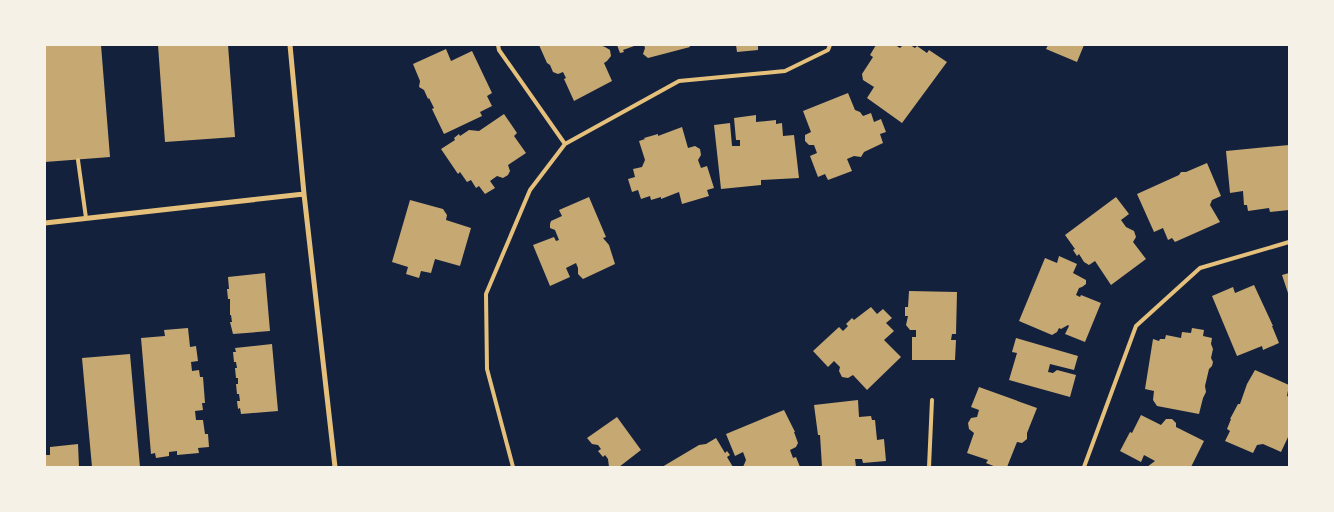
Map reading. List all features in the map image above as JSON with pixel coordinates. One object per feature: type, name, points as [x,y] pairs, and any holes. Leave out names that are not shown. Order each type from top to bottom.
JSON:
[{"type":"street","points":[[290,45],[304,194],[335,467]]},
{"type":"street","points":[[45,223],[304,194]]},
{"type":"lane","points":[[498,45],[499,50],[565,144]]},
{"type":"lane","points":[[513,467],[487,369],[486,294],[530,190],[565,144],[679,81],[785,71],[828,50],[830,45]]},
{"type":"lane","points":[[78,160],[86,218]]},
{"type":"lane","points":[[1084,467],[1136,326],[1200,268],[1289,242]]},
{"type":"lane","points":[[929,467],[932,400]]},
{"type":"building","points":[[45,45],[101,45],[110,157],[45,162]]},
{"type":"building","points":[[158,45],[228,45],[235,137],[165,142]]},
{"type":"building","points":[[539,45],[600,45],[605,47],[610,50],[611,56],[604,63],[612,81],[574,101],[564,79],[566,78],[563,72],[558,74],[553,72]]},
{"type":"building","points":[[617,45],[637,45],[620,53]]},
{"type":"building","points":[[644,45],[689,45],[690,47],[648,58],[643,54]]},
{"type":"building","points":[[736,45],[758,45],[758,50],[737,52]]},
{"type":"building","points":[[876,45],[895,45],[900,48],[903,45],[910,45],[915,48],[917,46],[927,53],[929,50],[947,62],[902,123],[867,98],[874,87],[863,80],[862,74],[873,57],[870,55]]},
{"type":"building","points":[[1048,45],[1084,45],[1077,62],[1046,49]]},
{"type":"building","points":[[446,49],[451,61],[472,51],[492,93],[487,96],[492,106],[480,112],[482,116],[444,134],[429,98],[424,90],[419,87],[420,81],[413,64]]},
{"type":"building","points":[[848,93],[855,110],[863,116],[871,113],[874,122],[881,119],[886,132],[880,134],[883,143],[864,152],[861,157],[854,156],[847,159],[852,171],[828,180],[825,174],[818,177],[810,156],[817,153],[814,145],[809,145],[805,141],[805,135],[811,132],[803,111]]},
{"type":"building","points":[[504,114],[517,133],[514,136],[526,153],[508,165],[510,171],[508,175],[503,178],[497,176],[490,181],[495,188],[485,194],[479,186],[476,188],[471,180],[467,182],[460,172],[458,174],[441,149],[455,140],[454,138],[459,134],[460,136],[469,130],[479,131]]},
{"type":"building","points":[[756,115],[756,122],[776,120],[776,124],[782,123],[783,136],[794,135],[799,178],[761,180],[761,185],[721,189],[714,125],[730,123],[732,146],[740,146],[740,140],[736,140],[734,118]]},
{"type":"building","points":[[682,127],[688,148],[695,146],[700,149],[701,155],[698,160],[701,168],[707,166],[714,188],[707,190],[709,196],[682,204],[679,192],[661,199],[661,197],[651,200],[650,196],[641,199],[638,190],[632,192],[628,179],[635,177],[633,169],[642,167],[645,160],[639,141]]},
{"type":"building","points":[[1289,145],[1289,210],[1270,212],[1269,208],[1248,211],[1247,205],[1244,205],[1243,191],[1230,193],[1226,151]]},
{"type":"building","points":[[1207,163],[1221,196],[1212,200],[1210,205],[1220,222],[1175,242],[1172,238],[1168,240],[1163,228],[1154,232],[1137,194],[1179,175],[1181,172],[1186,172]]},
{"type":"building","points":[[589,197],[606,237],[603,238],[609,245],[615,264],[583,279],[578,274],[576,263],[566,268],[570,277],[550,286],[533,245],[554,237],[556,241],[559,240],[555,230],[550,228],[551,221],[562,216],[559,210]]},
{"type":"building","points":[[1116,197],[1129,214],[1121,220],[1126,227],[1134,231],[1136,237],[1133,242],[1146,259],[1111,285],[1095,261],[1089,265],[1084,262],[1079,254],[1077,256],[1073,250],[1075,249],[1065,235]]},
{"type":"building","points":[[410,200],[443,209],[447,215],[446,220],[471,228],[460,266],[435,259],[431,273],[421,271],[419,278],[406,274],[408,267],[392,262]]},
{"type":"building","points":[[1059,256],[1077,264],[1073,273],[1086,280],[1086,284],[1079,288],[1076,295],[1080,297],[1081,295],[1101,303],[1085,342],[1065,334],[1068,325],[1061,329],[1059,328],[1052,335],[1019,321],[1045,258],[1057,263]]},
{"type":"building","points":[[265,273],[270,331],[233,334],[230,322],[232,322],[230,299],[228,299],[227,289],[229,289],[228,277]]},
{"type":"building","points":[[1289,273],[1289,296],[1282,275]]},
{"type":"building","points":[[1254,285],[1279,343],[1263,350],[1262,346],[1237,356],[1212,296],[1233,287],[1235,293]]},
{"type":"building","points":[[909,291],[957,292],[956,334],[952,334],[951,340],[956,340],[955,360],[912,360],[912,337],[916,337],[916,330],[910,330],[906,325],[908,316],[905,316],[905,307],[908,307]]},
{"type":"building","points":[[871,307],[877,314],[883,309],[892,318],[886,323],[894,331],[884,340],[901,357],[867,390],[853,375],[848,378],[842,377],[839,371],[840,367],[834,361],[828,367],[813,351],[839,327],[843,331],[848,326],[846,324],[852,318],[854,320]]},
{"type":"building","points":[[188,328],[190,347],[196,346],[198,361],[191,362],[192,371],[199,370],[200,377],[203,377],[205,403],[202,403],[203,410],[195,411],[196,420],[203,420],[205,434],[208,434],[209,447],[198,448],[199,453],[177,455],[177,451],[169,452],[169,456],[156,458],[155,453],[151,454],[141,338],[165,336],[164,330]]},
{"type":"building","points":[[1192,328],[1204,330],[1203,336],[1212,338],[1211,344],[1213,349],[1211,358],[1213,362],[1209,369],[1205,386],[1206,392],[1199,414],[1157,406],[1153,400],[1154,391],[1145,389],[1153,339],[1159,341],[1160,339],[1165,339],[1166,335],[1181,338],[1182,332],[1191,333]]},
{"type":"building","points":[[1016,338],[1078,356],[1074,370],[1050,364],[1048,372],[1053,373],[1057,370],[1076,375],[1070,397],[1009,380],[1017,353],[1012,352]]},
{"type":"building","points":[[272,344],[278,411],[241,414],[240,408],[238,409],[237,401],[240,401],[236,384],[238,384],[238,378],[236,378],[235,368],[237,368],[233,352],[236,352],[235,348]]},
{"type":"building","points":[[130,354],[140,467],[92,467],[82,358]]},
{"type":"building","points":[[1255,370],[1289,385],[1287,396],[1289,397],[1289,435],[1281,452],[1263,444],[1257,445],[1253,453],[1225,441],[1230,431],[1227,429],[1230,419],[1238,404],[1240,404],[1247,384]]},
{"type":"building","points":[[979,387],[1037,408],[1027,433],[1027,439],[1022,443],[1017,442],[1007,467],[996,467],[986,463],[988,460],[967,453],[974,433],[969,429],[968,423],[971,418],[977,417],[979,410],[971,407]]},
{"type":"building","points":[[858,400],[859,417],[871,416],[872,420],[875,420],[877,440],[884,439],[886,461],[863,463],[862,459],[855,459],[856,467],[822,467],[820,435],[818,435],[814,405]]},
{"type":"building","points":[[784,410],[795,432],[798,443],[796,447],[790,450],[793,458],[796,457],[800,467],[743,467],[746,460],[743,452],[735,456],[726,434]]},
{"type":"building","points":[[1141,415],[1161,425],[1166,419],[1172,419],[1176,423],[1176,427],[1204,441],[1191,467],[1147,467],[1155,461],[1144,455],[1141,462],[1120,451]]},
{"type":"building","points":[[617,417],[641,450],[619,467],[609,467],[608,459],[605,455],[603,457],[598,451],[601,449],[598,445],[592,444],[587,438]]},
{"type":"building","points":[[716,438],[725,453],[727,451],[730,455],[727,457],[733,467],[662,467],[699,445],[706,444]]},
{"type":"building","points":[[78,444],[79,467],[45,467],[45,455],[50,455],[50,447]]}]
